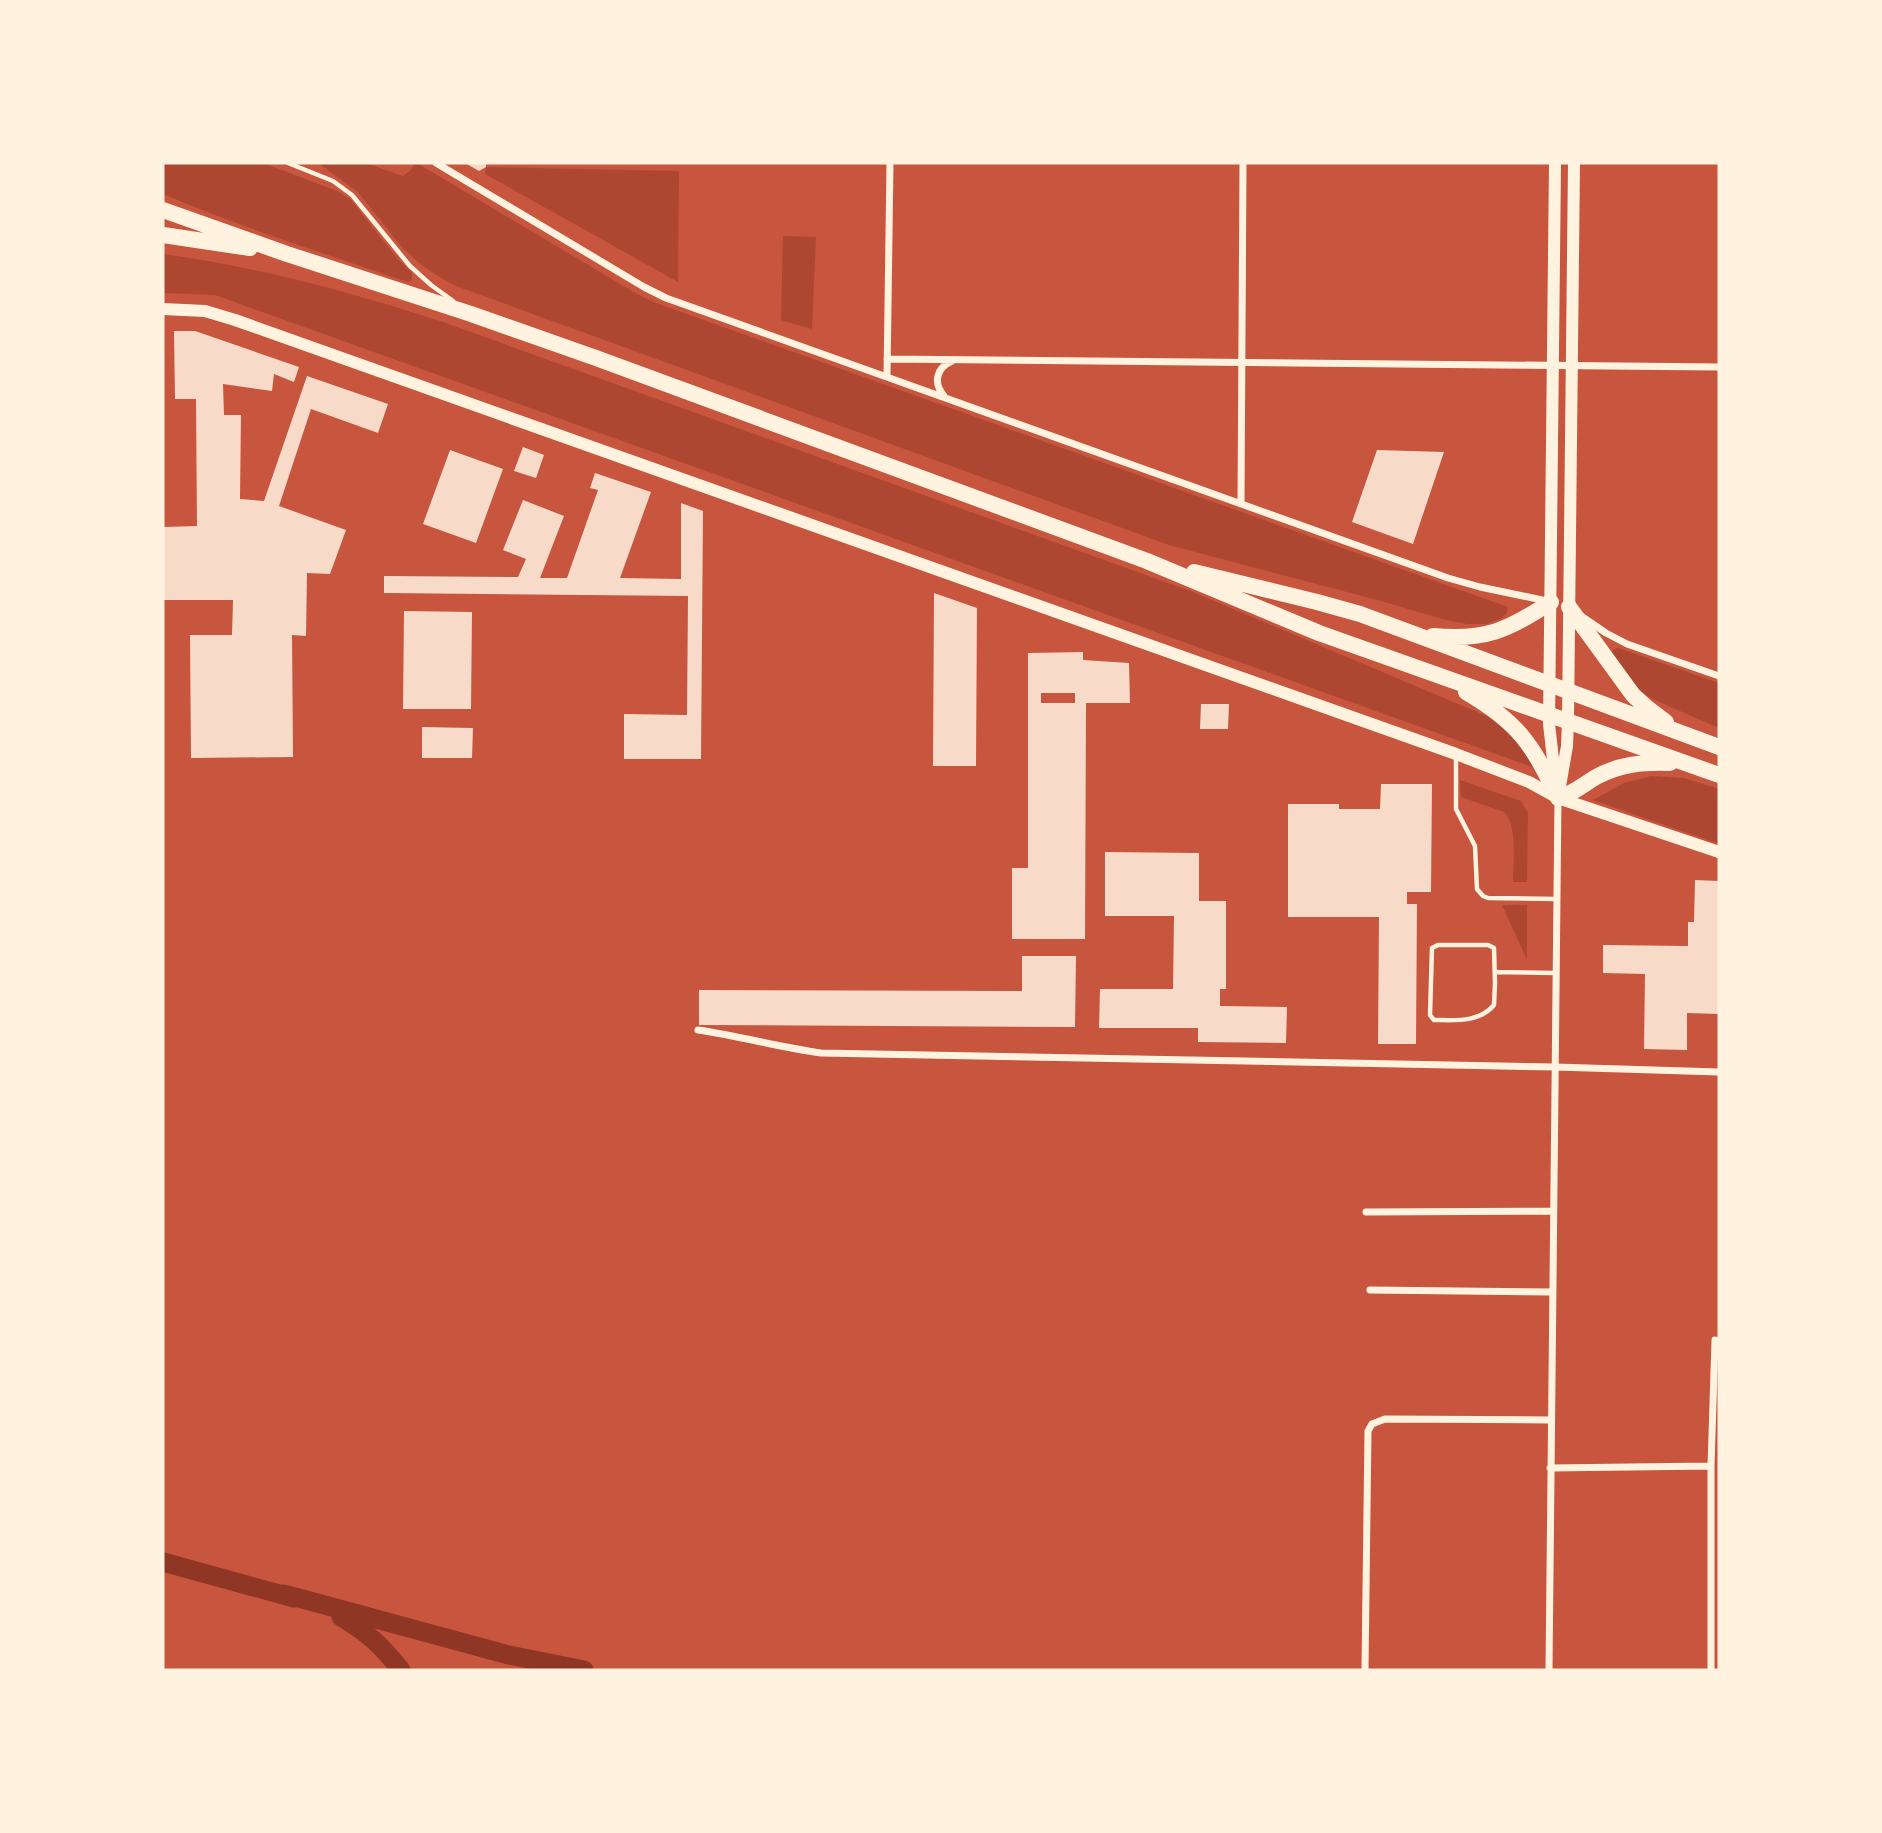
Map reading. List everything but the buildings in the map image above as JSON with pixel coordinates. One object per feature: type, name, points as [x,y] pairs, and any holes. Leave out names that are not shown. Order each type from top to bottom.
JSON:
[{"type":"highway","points":[[163,210],[596,358],[1147,561],[1310,629],[1719,775]]},
{"type":"highway","points":[[163,235],[287,254]]},
{"type":"highway","points":[[1147,561],[1327,604],[1719,747]]},
{"type":"highway","points":[[1416,635],[1448,638],[1487,635],[1520,622],[1551,602]]},
{"type":"highway","points":[[1569,607],[1633,695],[1686,735]]},
{"type":"highway","points":[[1433,674],[1491,708],[1518,730],[1531,747],[1558,798],[1624,765],[1640,762],[1688,764]]},
{"type":"street","points":[[436,163],[655,293],[1448,578],[1551,602]]},
{"type":"street","points":[[887,377],[891,163]]},
{"type":"street","points":[[1241,503],[1243,163]]},
{"type":"street","points":[[1555,163],[1550,743],[1558,798]]},
{"type":"street","points":[[1549,1670],[1556,899],[1558,798],[1567,746],[1568,721],[1574,163]]},
{"type":"street","points":[[163,309],[205,311],[235,320],[1456,754],[1529,782],[1558,798],[1719,852]]},
{"type":"street","points":[[887,359],[1719,367]]},
{"type":"street","points":[[948,399],[938,388],[937,377],[943,366],[958,359]]},
{"type":"street","points":[[1569,607],[1620,641],[1719,676]]},
{"type":"street","points":[[698,1030],[821,1053],[1719,1072]]},
{"type":"street","points":[[1366,1212],[1553,1211]]},
{"type":"street","points":[[1370,1290],[1552,1292]]},
{"type":"street","points":[[1711,1670],[1711,1466],[1716,1432],[1714,1340]]},
{"type":"street","points":[[1365,1670],[1368,1431],[1372,1424],[1385,1419],[1551,1420]]},
{"type":"street","points":[[1550,1468],[1711,1466]]},
{"type":"lane","points":[[288,163],[333,181],[352,195],[415,271],[471,314]]},
{"type":"lane","points":[[1456,754],[1456,808],[1475,846],[1476,884],[1479,893],[1488,898],[1556,899]]},
{"type":"lane","points":[[1434,946],[1492,946],[1495,972],[1495,1000],[1491,1009],[1468,1019],[1432,1018],[1431,950],[1434,946]]},
{"type":"lane","points":[[1495,972],[1555,974]]},
{"type":"shaded area","points":[[163,163],[263,163],[337,191],[351,200],[412,273],[412,280],[408,282],[285,240],[163,194]]},
{"type":"shaded area","points":[[318,163],[365,163],[403,176],[417,163],[656,303],[1508,607],[1507,612],[1502,618],[1487,624],[1446,620],[1169,545],[456,286],[417,261],[401,246],[358,192]]},
{"type":"shaded area","points":[[486,167],[679,171],[678,282],[485,174]]},
{"type":"shaded area","points":[[783,236],[816,237],[812,329],[781,320]]},
{"type":"shaded area","points":[[163,254],[199,259],[304,282],[443,322],[1193,592],[1491,718],[1510,734],[1535,768],[215,295],[163,293]]},
{"type":"shaded area","points":[[1618,648],[1719,683],[1719,728],[1639,691],[1610,654]]},
{"type":"shaded area","points":[[1651,776],[1684,778],[1719,789],[1719,844],[1593,800],[1624,783]]},
{"type":"shaded area","points":[[1460,780],[1521,801],[1528,813],[1527,882],[1513,882],[1514,845],[1508,818],[1504,812],[1461,797]]},
{"type":"shaded area","points":[[1502,905],[1527,905],[1527,960]]},
{"type":"waterway","points":[[163,1562],[294,1598]]},
{"type":"waterway","points":[[284,1594],[509,1655],[584,1670]]},
{"type":"waterway","points":[[341,1617],[374,1640],[401,1670]]}]
